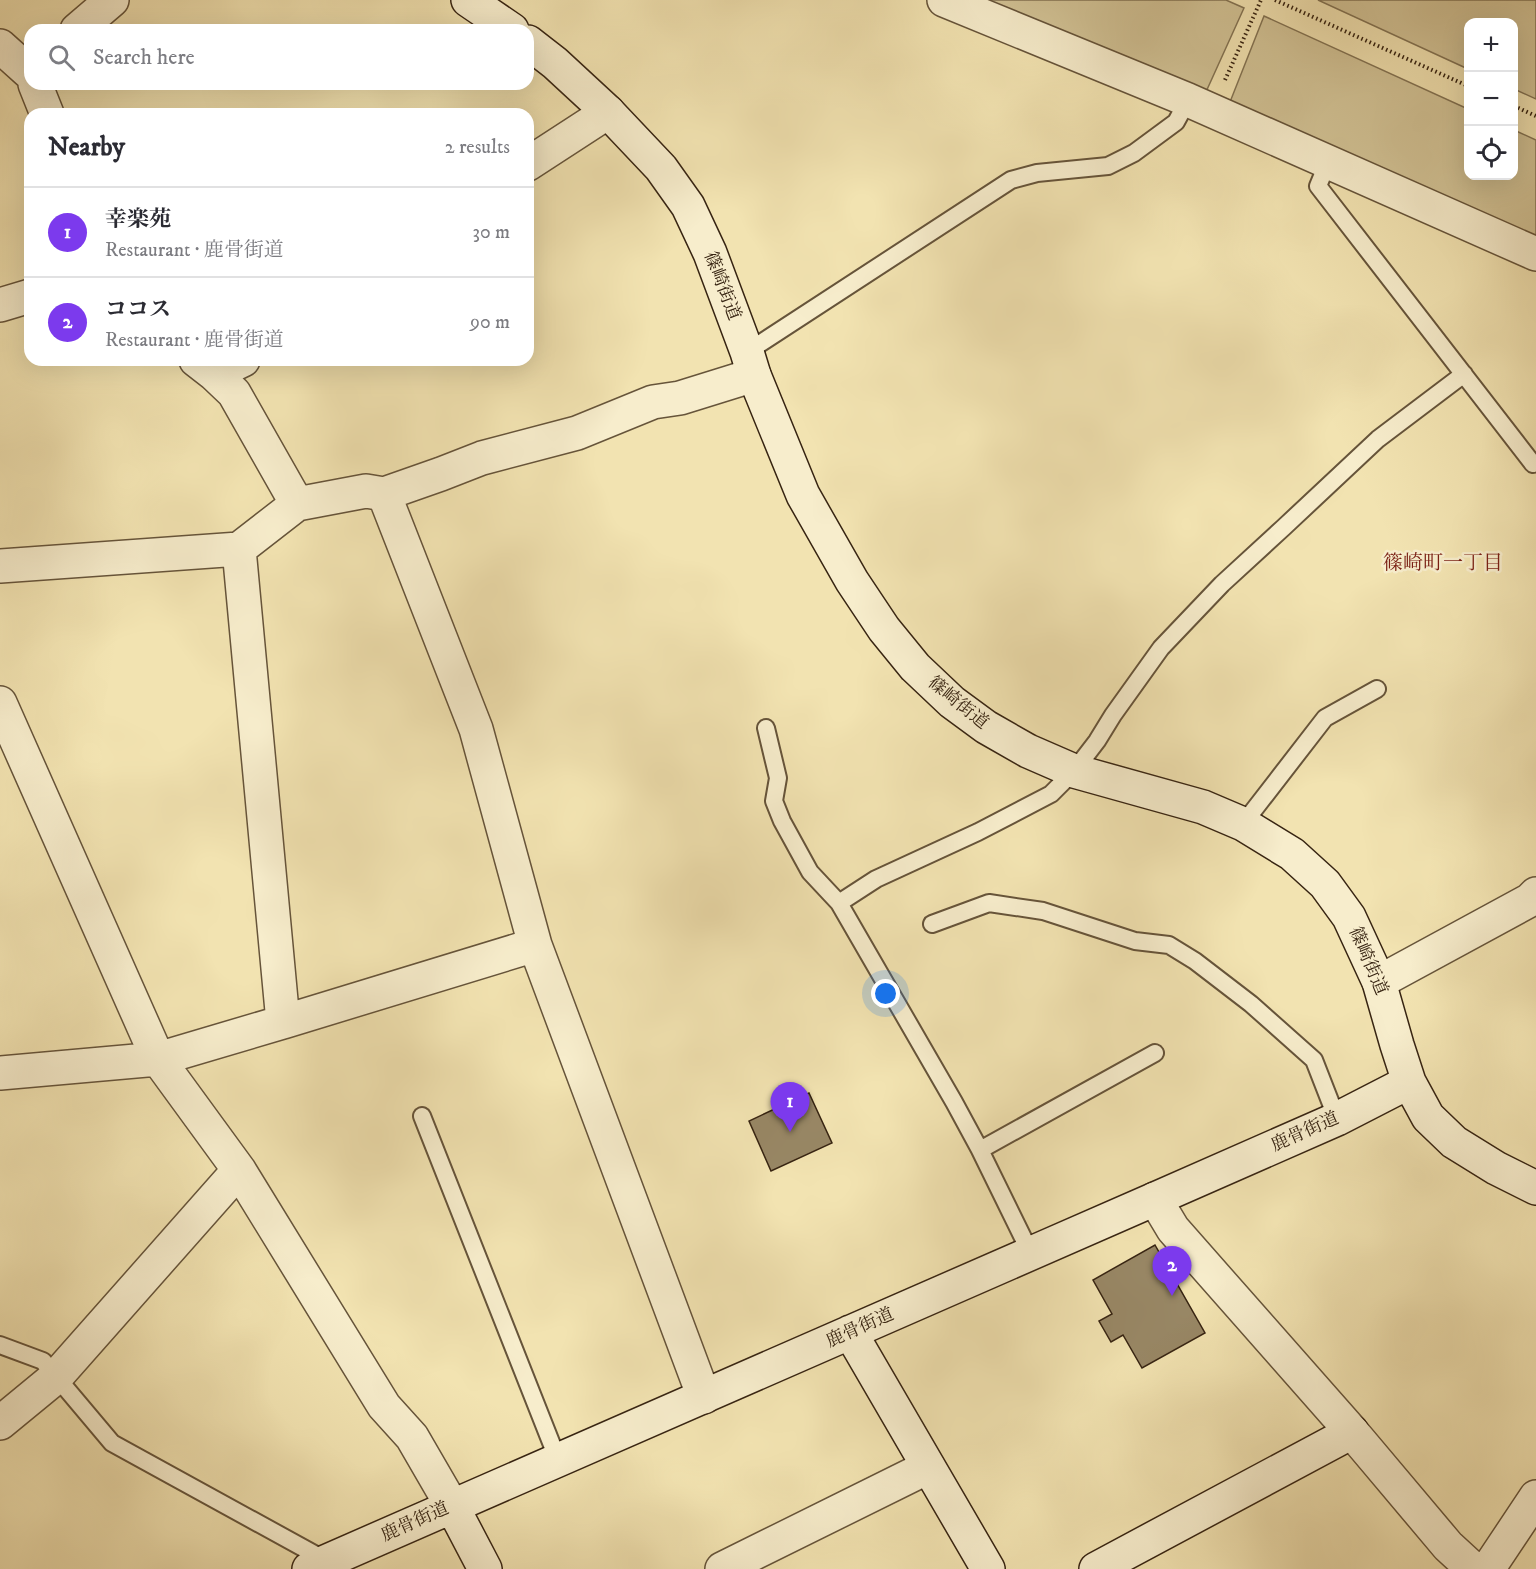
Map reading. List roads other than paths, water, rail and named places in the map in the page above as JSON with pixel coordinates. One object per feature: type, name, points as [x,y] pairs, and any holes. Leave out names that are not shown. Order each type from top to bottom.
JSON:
[{"type":"street","points":[[84,24],[112,0]]},
{"type":"street","points":[[468,0],[503,24]]},
{"type":"street","points":[[944,0],[1188,100],[1536,254]]},
{"type":"street","points":[[0,46],[24,67]]},
{"type":"street","name":"篠崎街道","points":[[534,47],[608,112],[661,168],[688,206],[710,253],[750,363],[803,495],[852,581],[884,629],[915,667],[952,702],[986,727],[1028,752],[1074,771],[1203,807],[1243,824],[1292,854],[1326,884],[1349,917],[1379,982],[1396,1045],[1409,1082],[1428,1118],[1454,1142],[1496,1168],[1536,1188]]},
{"type":"street","points":[[37,90],[45,108]]},
{"type":"street","points":[[534,160],[608,112]]},
{"type":"street","points":[[0,305],[24,298]]},
{"type":"street","points":[[0,566],[238,549],[297,504],[366,491],[384,494],[482,458],[577,433],[652,402],[680,398],[750,363]]},
{"type":"street","points":[[218,366],[297,504]]},
{"type":"street","points":[[384,494],[476,729],[535,945],[705,1397]]},
{"type":"street","points":[[238,549],[284,1022]]},
{"type":"street","points":[[0,703],[158,1059],[239,1170],[384,1406],[412,1437],[486,1569]]},
{"type":"street","points":[[1379,982],[1530,900],[1536,894]]},
{"type":"street","points":[[0,1073],[158,1059],[535,945]]},
{"type":"street","name":"鹿骨街道","points":[[318,1565],[1337,1119],[1409,1082]]},
{"type":"street","points":[[0,1423],[56,1377],[239,1170]]},
{"type":"street","points":[[1155,1199],[1173,1229],[1352,1432],[1448,1546],[1473,1569]]},
{"type":"street","points":[[850,1332],[988,1569]]},
{"type":"street","points":[[1096,1569],[1352,1432]]},
{"type":"street","points":[[722,1569],[928,1467]]},
{"type":"street","points":[[1488,1569],[1536,1497]]},
{"type":"lane","points":[[750,363],[1011,180],[1037,173],[1108,166],[1134,153],[1176,122],[1188,100]]},
{"type":"lane","points":[[1328,162],[1318,186],[1533,464]]},
{"type":"lane","points":[[839,903],[876,879],[978,832],[1051,794],[1074,771],[1097,741],[1161,648],[1222,584],[1378,439],[1464,374]]},
{"type":"lane","points":[[1243,824],[1325,718],[1377,689]]},
{"type":"lane","points":[[766,728],[778,778],[774,801],[782,821],[810,872],[839,903],[954,1102],[1031,1254]]},
{"type":"lane","points":[[932,924],[989,903],[1043,911],[1135,941],[1169,945],[1195,961],[1251,1004],[1314,1060],[1337,1119]]},
{"type":"lane","points":[[980,1150],[1155,1053]]},
{"type":"lane","points":[[422,1116],[558,1460]]},
{"type":"lane","points":[[0,1345],[43,1361],[112,1443],[318,1565]]},
{"type":"place","name":"幸楽苑","points":[[790,1132]]},
{"type":"place","name":"ココス","points":[[1172,1296]]},
{"type":"district","name":"篠崎町一丁目","points":[[1443,563]]}]
